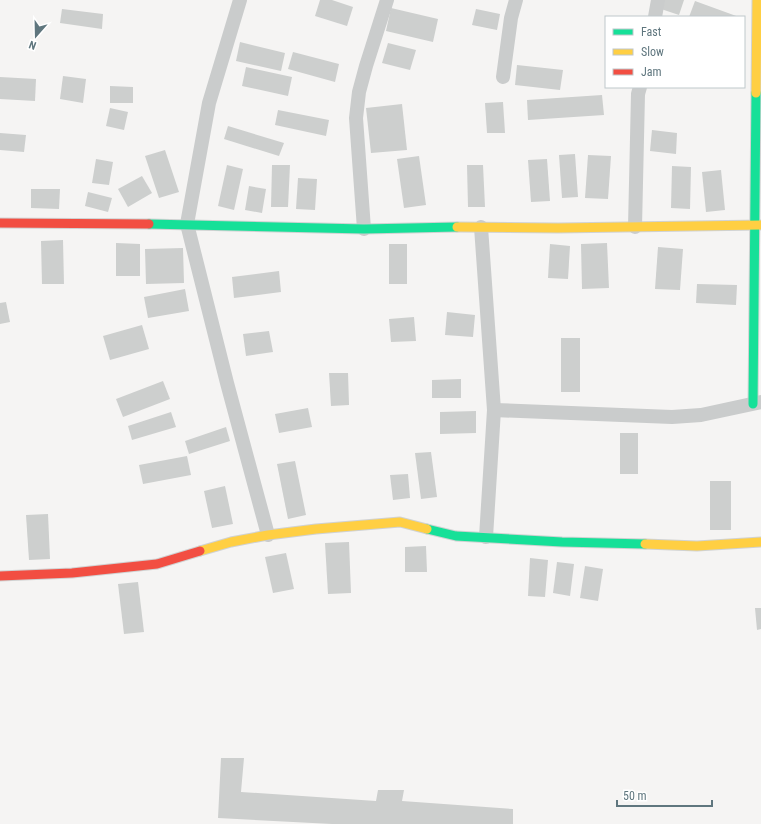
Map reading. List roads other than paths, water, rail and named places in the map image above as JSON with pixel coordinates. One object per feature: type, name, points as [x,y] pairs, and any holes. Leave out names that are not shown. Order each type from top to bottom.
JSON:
[{"type":"street","points":[[240,0],[209,103],[187,224],[227,383],[268,535]]},
{"type":"street","points":[[364,230],[356,118],[359,92],[386,0]]},
{"type":"street","points":[[503,77],[511,18],[516,0]]},
{"type":"street","points":[[654,16],[658,0]]},
{"type":"street","points":[[494,410],[672,417],[701,415],[757,403],[757,0]]},
{"type":"street","points":[[635,227],[638,94],[640,88]]},
{"type":"street","points":[[0,223],[187,224],[364,230],[481,227],[558,228],[757,225]]},
{"type":"street","points":[[481,227],[494,410],[486,537]]},
{"type":"street","points":[[0,576],[72,573],[157,564],[231,542],[268,535],[316,529],[400,522],[456,536],[562,542],[697,546],[761,542]]}]
